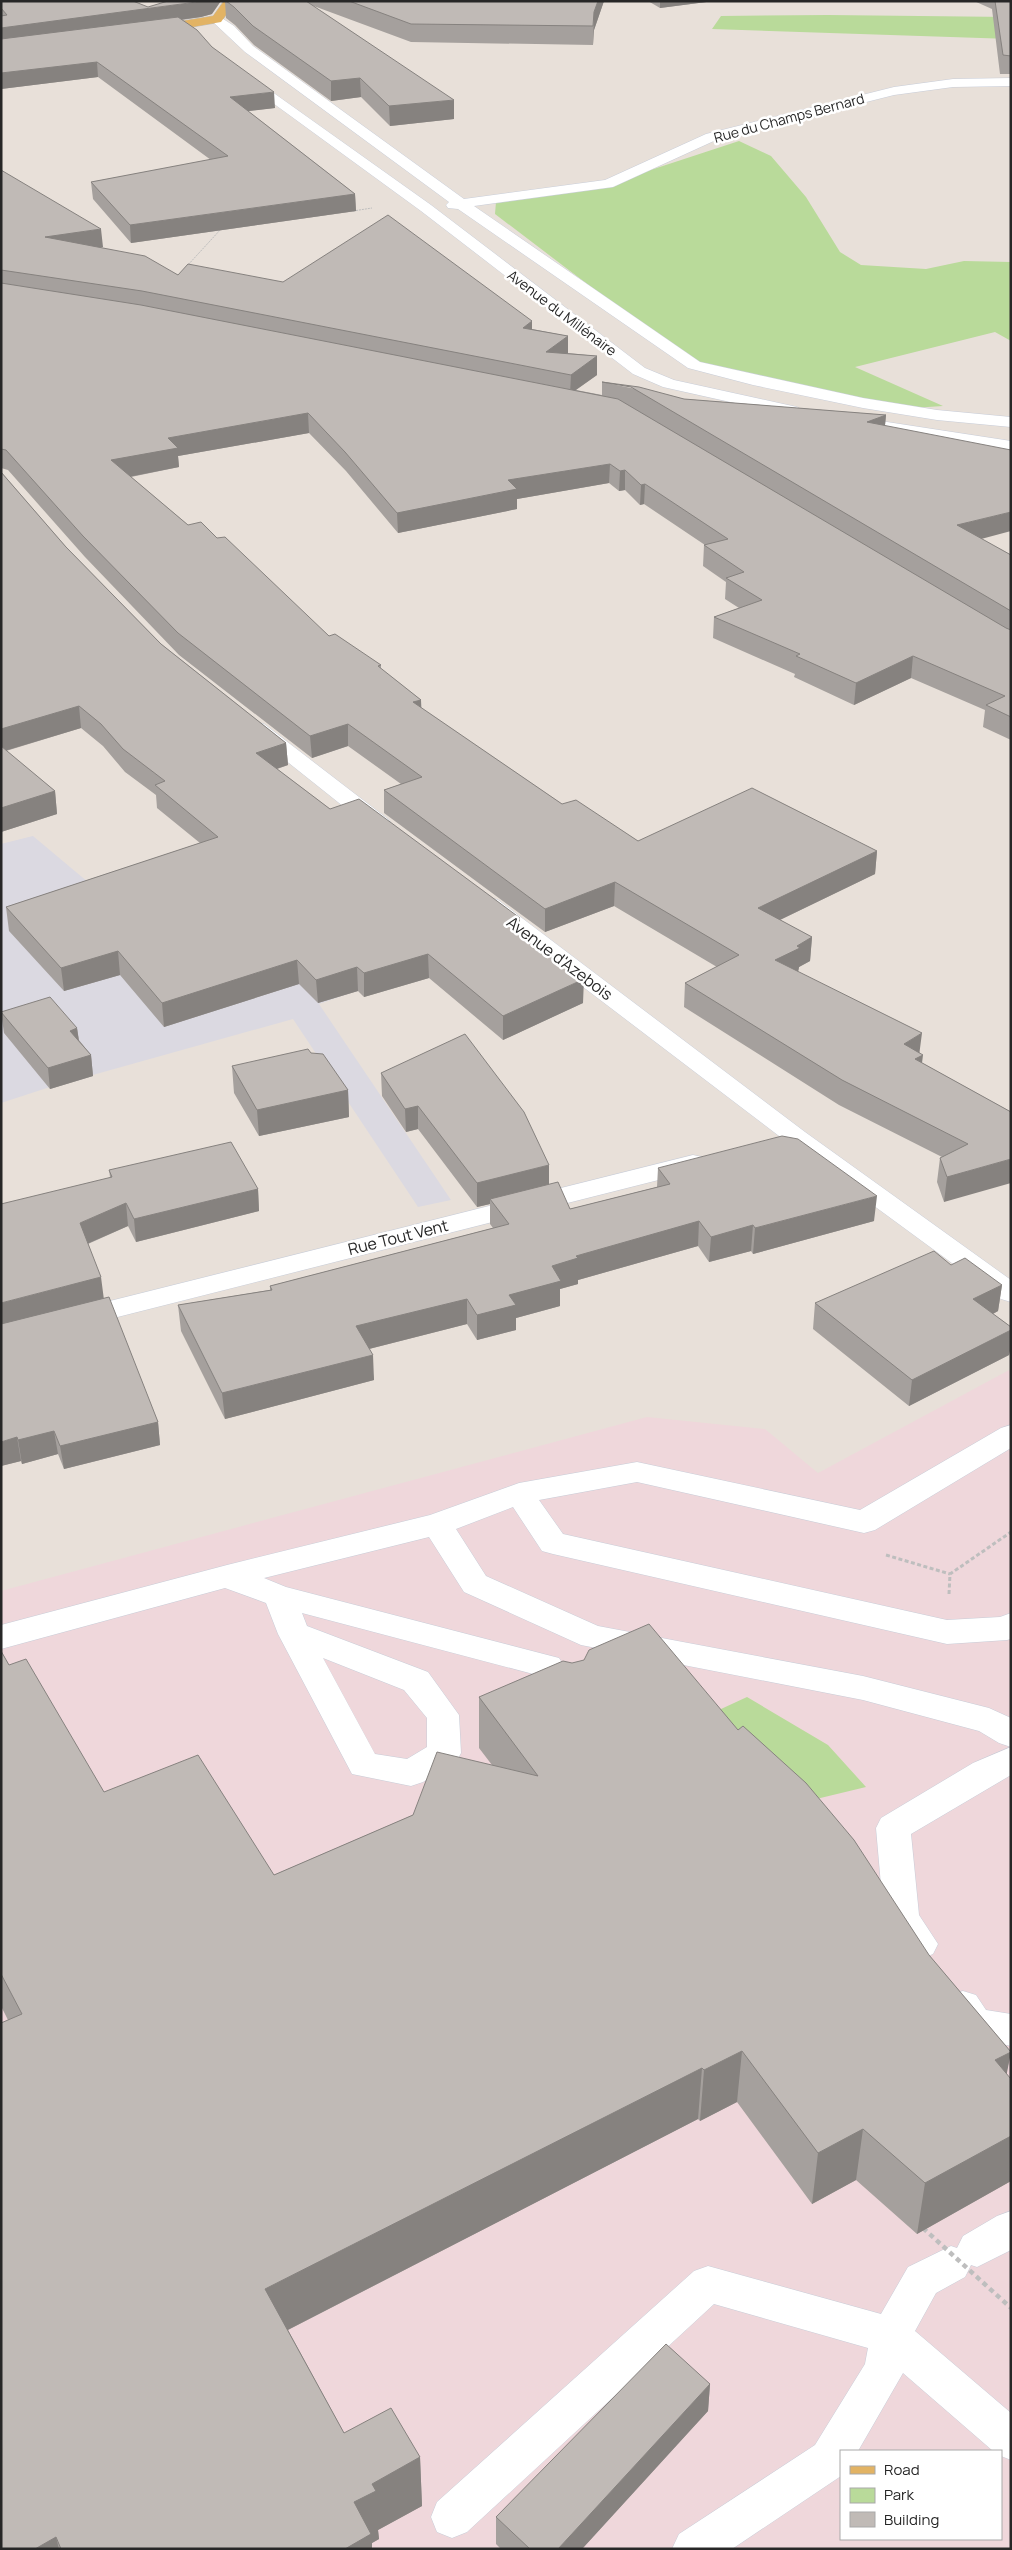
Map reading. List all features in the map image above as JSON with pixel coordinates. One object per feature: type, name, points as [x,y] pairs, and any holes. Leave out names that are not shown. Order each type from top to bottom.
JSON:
[{"type":"main road","points":[[142,31],[217,19],[230,1]]},
{"type":"street","name":"Avenue du Millénaire","points":[[217,19],[249,49],[461,204],[694,365],[716,372],[869,406],[977,420],[1011,422]]},
{"type":"street","points":[[182,26],[198,38]]},
{"type":"street","name":"Avenue du Millénaire","points":[[231,67],[422,205],[639,371],[669,384],[808,419],[745,417]]},
{"type":"street","points":[[246,77],[280,72]]},
{"type":"street","name":"Rue du Champs Bernard","points":[[422,205],[461,204],[608,184],[712,137],[894,91],[953,83],[1011,82]]},
{"type":"street","points":[[654,397],[694,365]]},
{"type":"street","points":[[994,460],[861,428],[1011,446]]},
{"type":"street","points":[[238,713],[402,840]]},
{"type":"street","name":"Avenue d'Azebois","points":[[473,893],[796,1137],[1011,1293]]},
{"type":"street","points":[[767,1144],[796,1137]]},
{"type":"street","name":"Rue Tout Vent","points":[[50,1325],[718,1157]]},
{"type":"street","points":[[1,1637],[227,1576],[437,1524],[520,1493],[637,1472],[864,1522],[1011,1435]]},
{"type":"street","points":[[520,1493],[553,1543],[947,1632],[1007,1628],[1011,1625]]},
{"type":"street","points":[[437,1524],[474,1584],[592,1637],[863,1688],[989,1721],[1011,1734]]},
{"type":"street","points":[[227,1576],[279,1596],[548,1666],[570,1700]]},
{"type":"street","points":[[279,1596],[294,1634],[364,1765],[411,1772],[444,1753],[443,1715],[416,1681],[294,1634]]},
{"type":"street","points":[[1011,1760],[985,1772],[893,1828],[902,1919],[975,2024],[1011,2030]]},
{"type":"street","points":[[694,2549],[830,2459],[884,2370],[892,2336],[922,2280],[1011,2229]]},
{"type":"street","points":[[452,2517],[708,2284],[892,2336],[1011,2440]]},
{"type":"path","points":[[352,211],[422,205]]},
{"type":"path","points":[[174,280],[218,230],[228,228]]},
{"type":"path","points":[[864,1522],[882,1554],[950,1574]]},
{"type":"path","points":[[916,2222],[1011,2308]]},
{"type":"shaded area","points":[[33,836],[107,898],[359,990],[319,1004],[451,1200],[418,1207],[293,1019],[50,1087],[1,1103],[1,844]]},
{"type":"shaded area","points":[[1011,1369],[1011,2549],[1,2549],[1,1591],[647,1417],[765,1429],[818,1473]]},
{"type":"green space","points":[[721,16],[1011,17],[1011,39],[712,29]]},
{"type":"green space","points":[[739,141],[771,156],[806,197],[840,252],[861,265],[926,269],[964,261],[1011,262],[1011,341],[995,332],[855,367],[943,406],[897,409],[686,359],[495,214],[496,202],[608,184]]},
{"type":"green space","points":[[747,1697],[828,1745],[866,1787],[808,1801],[708,1715]]},
{"type":"building","points":[[1,1],[133,1],[148,7],[168,1],[204,1],[1,28],[1,16],[7,15],[1,8]]},
{"type":"building","points":[[226,1],[306,1],[454,100],[389,106],[360,78],[331,81],[253,26]]},
{"type":"building","points":[[349,1],[598,1],[594,12],[593,26],[411,24]]},
{"type":"building","points":[[995,1],[1011,1],[1011,56],[1003,55]]},
{"type":"building","points":[[178,17],[197,30],[212,47],[274,92],[230,97],[355,194],[130,225],[91,182],[228,156],[97,62],[1,73],[1,39]]},
{"type":"building","points":[[1,170],[101,229],[45,237],[145,256],[178,275],[188,264],[283,282],[388,215],[532,321],[523,328],[568,336],[546,352],[597,356],[571,375],[142,291],[1,270]]},
{"type":"building","points":[[1,283],[141,305],[618,399],[1011,630],[1011,717],[986,705],[1005,696],[913,656],[856,683],[796,656],[800,654],[714,617],[762,600],[726,578],[744,572],[704,545],[728,539],[645,484],[641,485],[625,470],[620,471],[610,464],[508,480],[517,489],[397,513],[345,452],[308,413],[168,438],[178,448],[111,460],[188,525],[201,522],[217,538],[225,537],[329,636],[335,634],[381,665],[378,666],[421,700],[413,702],[562,804],[576,800],[638,841],[752,788],[877,851],[758,908],[812,937],[797,946],[800,948],[775,960],[922,1033],[904,1044],[923,1055],[915,1059],[1011,1112],[1011,1159],[947,1177],[940,1158],[968,1144],[842,1080],[685,983],[739,955],[615,882],[545,909],[384,790],[422,777],[348,724],[310,736],[178,633],[83,536],[6,450],[1,449]]},
{"type":"building","points":[[602,382],[639,387],[684,399],[886,415],[867,422],[1011,450],[1011,512],[957,525],[1011,555],[1011,611],[631,387]]},
{"type":"building","points":[[1,472],[66,547],[161,644],[286,743],[256,753],[330,809],[359,799],[520,918],[507,923],[584,979],[503,1016],[428,954],[364,973],[357,967],[316,980],[297,960],[162,1003],[118,951],[61,968],[6,907],[218,837],[155,785],[165,781],[123,749],[101,724],[79,706],[1,729]]},
{"type":"building","points":[[1,746],[55,791],[1,808]]},
{"type":"building","points":[[50,997],[77,1028],[70,1031],[91,1055],[48,1068],[1,1012]]},
{"type":"building","points":[[465,1034],[524,1112],[549,1165],[477,1183],[418,1106],[405,1109],[381,1073]]},
{"type":"building","points":[[308,1049],[311,1053],[323,1054],[348,1090],[257,1110],[232,1066]]},
{"type":"building","points":[[782,1136],[798,1139],[877,1196],[755,1228],[753,1225],[711,1237],[699,1221],[576,1256],[578,1258],[552,1266],[561,1281],[509,1295],[516,1305],[477,1315],[467,1299],[356,1326],[373,1355],[222,1393],[178,1305],[272,1290],[270,1286],[509,1224],[490,1199],[558,1182],[570,1209],[670,1184],[658,1168]]},
{"type":"building","points":[[231,1142],[258,1189],[134,1219],[126,1203],[80,1223],[101,1277],[1,1303],[1,1204],[112,1177],[109,1170]]},
{"type":"building","points":[[934,1251],[951,1265],[965,1258],[1002,1285],[973,1299],[1011,1327],[1011,1330],[912,1380],[815,1303]]},
{"type":"building","points":[[109,1297],[158,1422],[60,1446],[54,1431],[18,1440],[17,1437],[1,1442],[1,1324]]},
{"type":"building","points":[[649,1624],[738,1730],[743,1726],[806,1783],[854,1840],[929,1955],[1011,2052],[995,2060],[1011,2079],[1011,2136],[925,2183],[863,2129],[818,2153],[742,2051],[704,2070],[702,2068],[265,2289],[344,2433],[391,2408],[420,2457],[372,2484],[376,2491],[354,2502],[371,2534],[345,2549],[61,2549],[56,2537],[35,2549],[1,2549],[1,2023],[22,2014],[1,1974],[1,1651],[9,1665],[26,1659],[104,1792],[198,1755],[274,1875],[413,1815],[437,1752],[538,1776],[479,1697],[563,1661],[572,1663],[584,1660],[589,1650]]},
{"type":"building","points":[[666,2344],[710,2384],[558,2549],[530,2549],[496,2517]]}]
